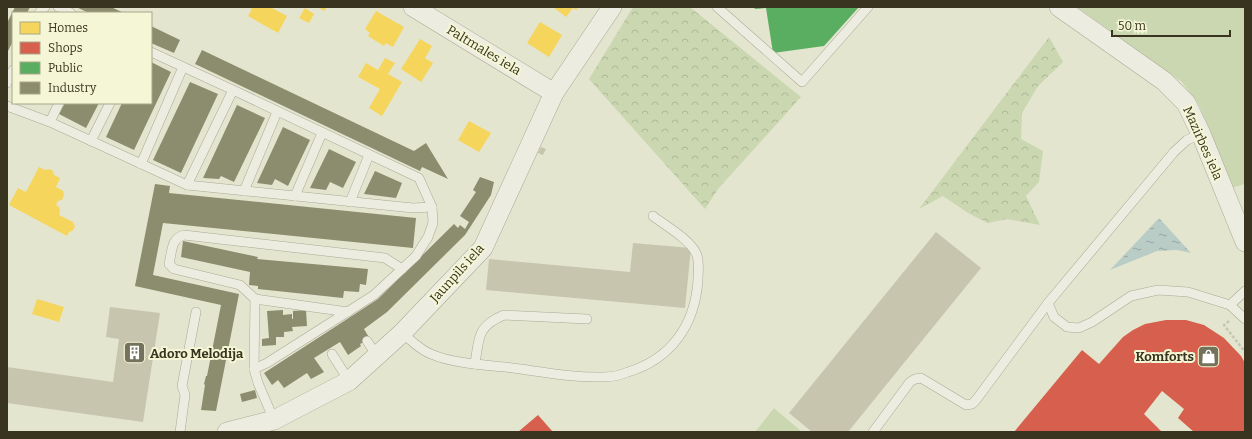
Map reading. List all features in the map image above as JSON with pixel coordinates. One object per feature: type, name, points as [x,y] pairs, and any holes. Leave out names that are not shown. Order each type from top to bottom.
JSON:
[{"type":"street","name":"Paltmales iela","points":[[413,7],[554,93]]},
{"type":"street","name":"Jaunpils iela","points":[[227,432],[274,420],[350,382],[372,349],[402,333],[483,248],[554,93],[612,7]]},
{"type":"street","name":"Mazirbes iela","points":[[1059,7],[1164,82],[1186,103],[1241,218],[1245,242]]},
{"type":"lane","points":[[58,7],[69,12]]},
{"type":"lane","points":[[717,7],[802,82],[868,7]]},
{"type":"lane","points":[[152,52],[419,178],[432,207],[433,223],[428,237],[416,256],[374,295],[267,363],[254,369]]},
{"type":"lane","points":[[141,164],[183,68]]},
{"type":"lane","points":[[7,83],[12,72]]},
{"type":"lane","points":[[187,185],[232,90]]},
{"type":"lane","points":[[50,122],[59,104]]},
{"type":"lane","points":[[91,141],[110,104]]},
{"type":"lane","points":[[7,106],[50,122],[187,185],[413,208],[432,207]]},
{"type":"lane","points":[[244,191],[277,112]]},
{"type":"lane","points":[[295,196],[322,132]]},
{"type":"lane","points":[[873,432],[910,382],[915,379],[921,378],[966,405],[972,404],[1048,303],[1174,152],[1187,140],[1201,134]]},
{"type":"lane","points":[[350,202],[369,154]]},
{"type":"lane","points":[[402,333],[430,354],[446,359],[475,364],[581,376],[606,377],[627,373],[644,367],[663,355],[683,332],[692,313],[696,299],[698,270],[697,255],[693,248],[688,242],[653,216]]},
{"type":"lane","points":[[348,312],[255,299],[240,285],[174,269],[169,264],[174,241],[178,236],[184,235],[385,258],[402,269]]},
{"type":"lane","points":[[1048,303],[1054,317],[1066,327],[1079,328],[1092,322],[1131,296],[1158,290],[1188,292],[1230,304],[1242,316]]},
{"type":"lane","points":[[1230,304],[1245,291]]},
{"type":"lane","points":[[255,299],[254,369],[258,383],[274,420]]},
{"type":"lane","points":[[180,432],[185,395],[182,386],[196,312]]},
{"type":"lane","points":[[475,364],[479,335],[486,325],[499,317],[504,315],[587,319]]},
{"type":"lane","points":[[332,354],[350,382]]},
{"type":"path","points":[[1242,316],[1224,325],[1245,352]]},
{"type":"green space","points":[[633,7],[690,7],[801,97],[718,189],[705,209],[589,79]]},
{"type":"green space","points":[[1077,7],[1245,7],[1245,184],[1231,188],[1199,105],[1182,82]]},
{"type":"green space","points":[[1049,37],[1063,62],[1038,86],[1022,113],[1021,139],[1043,151],[1039,182],[1026,196],[1040,225],[1007,219],[988,223],[968,213],[943,196],[919,209]]},
{"type":"green space","points":[[774,408],[802,432],[755,432]]},
{"type":"water","points":[[1159,218],[1191,253],[1177,250],[1157,251],[1110,270]]},
{"type":"building: Homes","points":[[248,7],[270,7],[287,16],[278,33],[248,16],[252,9]]},
{"type":"building: Homes","points":[[318,7],[327,7],[324,11]]},
{"type":"building: Homes","points":[[553,7],[578,7],[576,10],[573,8],[566,17]]},
{"type":"building: Homes","points":[[305,8],[314,14],[309,23],[299,18]]},
{"type":"building: Homes","points":[[376,11],[404,27],[393,47],[386,43],[384,46],[368,36],[370,33],[365,29]]},
{"type":"building: Homes","points":[[540,22],[562,35],[549,57],[527,43]]},
{"type":"building: Homes","points":[[420,39],[432,46],[425,58],[433,63],[421,82],[401,69]]},
{"type":"building: Homes","points":[[385,58],[395,63],[388,74],[402,82],[382,116],[369,108],[380,89],[358,77],[366,63],[378,70]]},
{"type":"building: Homes","points":[[469,121],[491,133],[479,152],[458,140]]},
{"type":"building: Homes","points":[[39,167],[45,170],[49,169],[53,171],[54,175],[60,178],[56,187],[63,191],[64,195],[62,200],[58,201],[56,205],[59,207],[59,215],[73,222],[75,227],[67,236],[9,205],[18,188],[26,192]]},
{"type":"building: Homes","points":[[37,299],[64,307],[59,322],[32,314]]},
{"type":"building: Shops","points":[[1166,320],[1186,320],[1204,325],[1224,338],[1241,356],[1245,363],[1245,432],[1194,432],[1178,418],[1184,409],[1162,391],[1144,414],[1162,432],[1014,432],[1082,350],[1099,364],[1123,337],[1133,330],[1145,324]]},
{"type":"building: Shops","points":[[538,415],[553,432],[518,432]]},
{"type":"building: Public","points":[[754,7],[859,7],[824,46],[773,53],[766,8],[755,9]]},
{"type":"building: Industry","points":[[15,7],[30,7],[28,12],[12,12]]},
{"type":"building: Industry","points":[[76,7],[111,7],[122,12],[87,12]]},
{"type":"building: Industry","points":[[12,13],[12,43],[7,53],[7,23]]},
{"type":"building: Industry","points":[[152,26],[180,40],[174,53],[152,43]]},
{"type":"building: Industry","points":[[202,50],[414,151],[426,143],[448,179],[422,167],[420,171],[195,64]]},
{"type":"building: Industry","points":[[152,62],[171,72],[134,150],[106,137],[122,104],[152,104]]},
{"type":"building: Industry","points":[[190,82],[218,94],[181,173],[153,160]]},
{"type":"building: Industry","points":[[64,104],[98,104],[86,128],[59,114]]},
{"type":"building: Industry","points":[[237,105],[265,118],[234,182],[221,176],[219,179],[203,178]]},
{"type":"building: Industry","points":[[283,127],[310,140],[288,186],[275,179],[272,185],[257,183]]},
{"type":"building: Industry","points":[[329,149],[356,162],[343,188],[330,182],[326,190],[310,188]]},
{"type":"building: Industry","points":[[375,171],[402,183],[396,198],[364,194]]},
{"type":"building: Industry","points":[[480,177],[494,182],[491,195],[465,235],[387,312],[364,329],[370,339],[360,344],[361,346],[348,355],[340,342],[314,358],[324,372],[311,379],[307,373],[284,388],[278,380],[272,385],[264,373],[378,299],[454,224],[458,228],[460,225],[465,229],[469,222],[460,216],[476,192],[473,190]]},
{"type":"building: Industry","points":[[155,184],[170,186],[169,193],[416,218],[413,248],[163,223],[153,275],[239,294],[216,411],[201,410],[204,384],[207,376],[221,305],[135,286]]},
{"type":"building: Industry","points":[[183,241],[258,257],[257,259],[368,269],[366,285],[360,284],[359,292],[344,291],[343,298],[258,289],[258,286],[249,285],[250,272],[181,257]]},
{"type":"building: Industry","points":[[283,310],[283,315],[292,314],[293,319],[293,311],[306,310],[307,326],[292,327],[293,331],[284,332],[284,337],[276,337],[276,345],[262,346],[262,339],[269,338],[267,311]]},
{"type":"building: Industry","points":[[255,390],[257,398],[242,402],[240,394]]},
{"type":"building: Other","points":[[541,147],[546,149],[543,155],[538,153]]},
{"type":"building: Other","points":[[936,232],[981,268],[848,432],[812,432],[789,413]]},
{"type":"building: Other","points":[[633,243],[691,248],[685,308],[486,290],[489,259],[630,272]]},
{"type":"building: Other","name":"Adoro Melodija","points":[[110,307],[160,313],[143,422],[7,403],[7,367],[113,382],[119,339],[106,337]]},
{"type":"place","name":"Adoro Melodija","points":[[135,353]]},
{"type":"place","name":"Komforts","points":[[1209,356]]}]
